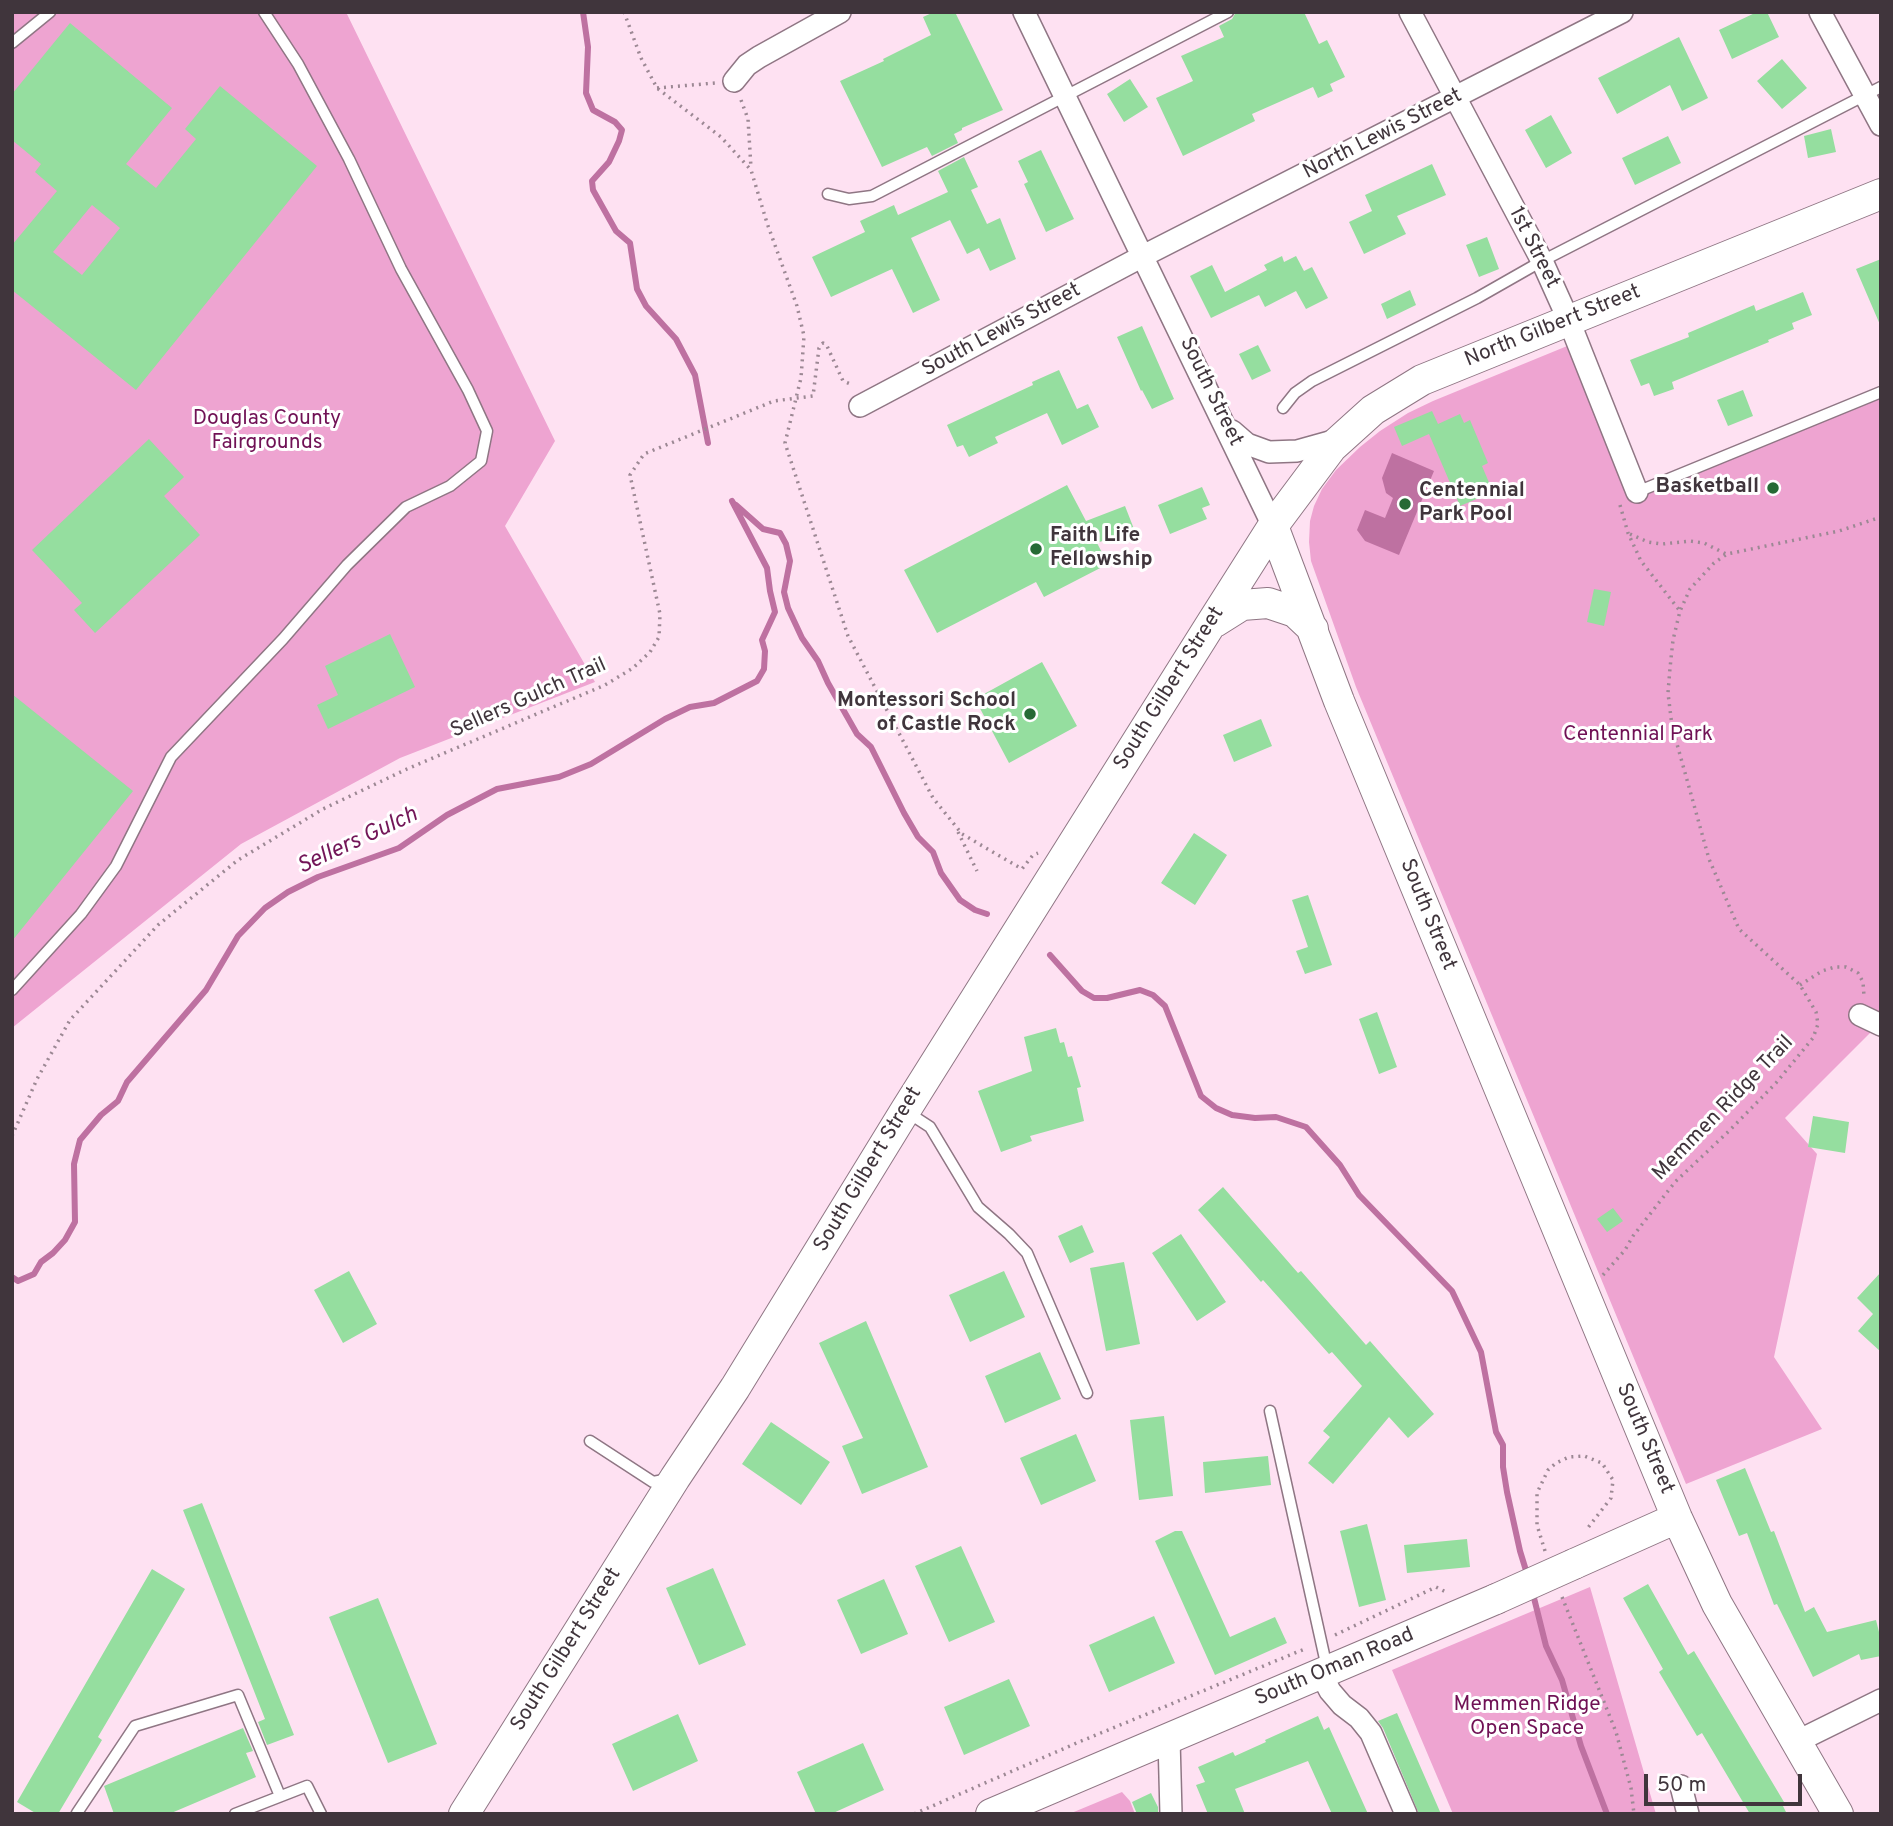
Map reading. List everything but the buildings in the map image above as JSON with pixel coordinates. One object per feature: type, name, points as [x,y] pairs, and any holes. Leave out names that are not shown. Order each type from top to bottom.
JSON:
[{"type":"street","points":[[734,81],[747,65],[759,57],[840,12]]},
{"type":"street","name":"South Street","points":[[1024,12],[1227,426],[1273,526],[1344,714],[1677,1518],[1717,1604],[1838,1814]]},
{"type":"street","name":"1st Street","points":[[1410,12],[1542,261],[1569,321],[1636,492]]},
{"type":"street","name":"North Lewis Street","points":[[1143,256],[1622,12]]},
{"type":"street","points":[[1820,12],[1873,91],[1881,125]]},
{"type":"street","name":"North Gilbert Street","points":[[1273,526],[1322,458],[1340,439],[1373,410],[1412,385],[1881,194]]},
{"type":"street","name":"South Lewis Street","points":[[857,396],[1143,256]]},
{"type":"street","points":[[1227,426],[1247,444],[1269,452],[1297,451],[1340,439]]},
{"type":"street","name":"South Gilbert Street","points":[[464,1814],[675,1478],[735,1388],[1061,860],[1273,526]]},
{"type":"street","points":[[1209,627],[1221,616],[1242,605],[1268,603],[1295,612],[1313,629]]},
{"type":"street","points":[[1860,1015],[1881,1025]]},
{"type":"street","name":"South Oman Road","points":[[991,1814],[1169,1740],[1323,1663],[1488,1603],[1568,1562],[1677,1518]]},
{"type":"street","points":[[1323,1663],[1330,1691],[1371,1733],[1406,1814]]},
{"type":"street","points":[[1796,1742],[1881,1700]]},
{"type":"street","points":[[1169,1740],[1171,1814]]},
{"type":"street","points":[[1681,1786],[1688,1814]]},
{"type":"lane","points":[[12,43],[50,12]]},
{"type":"lane","points":[[12,990],[81,914],[116,866],[171,757],[283,639],[347,565],[406,507],[450,486],[481,461],[487,432],[468,390],[401,270],[349,159],[298,64],[264,12]]},
{"type":"lane","points":[[828,194],[849,199],[872,196],[1228,12]]},
{"type":"lane","points":[[1283,408],[1295,393],[1312,381],[1873,91]]},
{"type":"lane","points":[[1636,492],[1881,392]]},
{"type":"lane","points":[[905,1111],[930,1127],[978,1208],[1027,1253],[1087,1393]]},
{"type":"lane","points":[[1270,1411],[1323,1663]]},
{"type":"lane","points":[[590,1441],[653,1482],[675,1478]]},
{"type":"lane","points":[[78,1814],[76,1813],[135,1726],[238,1695],[280,1796]]},
{"type":"lane","points":[[235,1814],[307,1786],[321,1814]]},
{"type":"path","points":[[624,12],[641,58],[657,88],[721,137],[751,170]]},
{"type":"path","points":[[657,88],[734,81],[748,119],[751,170],[797,306],[804,336],[801,379],[785,443],[848,636],[933,798],[962,834],[1022,869],[1033,855],[1044,850],[1061,860]]},
{"type":"path","points":[[796,397],[815,394],[819,348],[823,343],[827,346],[843,381],[857,396]]},
{"type":"path","name":"Sellers Gulch Trail","points":[[12,1136],[37,1079],[70,1020],[158,925],[239,860],[323,809],[383,780],[605,685],[633,668],[650,652],[659,637],[660,614],[630,475],[644,454],[774,401],[796,397]]},
{"type":"path","points":[[1636,492],[1618,499],[1628,533],[1641,561],[1680,611]]},
{"type":"path","name":"Memmen Ridge Trail","points":[[1601,1277],[1625,1250],[1675,1181],[1776,1083],[1813,1038],[1818,1024],[1816,1012],[1800,985],[1738,929],[1709,859],[1672,726],[1668,693],[1672,640],[1680,611],[1690,589],[1714,563],[1727,554],[1839,531],[1881,517]]},
{"type":"path","points":[[1628,533],[1648,542],[1662,544],[1690,541],[1704,543],[1727,554]]},
{"type":"path","points":[[954,824],[977,871]]},
{"type":"path","points":[[1800,985],[1822,971],[1846,967],[1858,973],[1863,982],[1864,995],[1860,1015]]},
{"type":"path","points":[[1576,1456],[1589,1457],[1602,1463],[1611,1474],[1614,1488],[1608,1504],[1581,1535],[1579,1547],[1568,1562],[1537,1525],[1536,1503],[1539,1486],[1548,1470],[1556,1463],[1576,1456]]},
{"type":"path","points":[[914,1814],[1296,1651],[1323,1663],[1341,1630],[1436,1587],[1488,1603]]},
{"type":"path","points":[[1562,1596],[1616,1732],[1631,1788],[1634,1814]]},
{"type":"green space","name":"Douglas County Fairgrounds","points":[[12,12],[346,12],[555,441],[505,526],[595,682],[400,758],[241,844],[12,1028]]},
{"type":"green space","name":"Centennial Park","points":[[1577,342],[1637,492],[1881,392],[1881,1022],[1785,1118],[1817,1154],[1774,1357],[1822,1429],[1686,1484],[1356,687],[1311,561],[1309,542],[1310,521],[1322,489],[1336,470],[1380,431],[1433,401]]},
{"type":"green space","name":"Memmen Ridge Open Space","points":[[1590,1587],[1656,1814],[1453,1814],[1392,1670]]},
{"type":"green space","points":[[1122,1792],[1130,1801],[1135,1814],[1069,1814]]},
{"type":"shaded area","name":"Centennial Park Pool","points":[[1392,453],[1434,471],[1399,555],[1365,541],[1357,530],[1365,510],[1385,518],[1393,498],[1386,493],[1382,478]]},
{"type":"waterway","name":"Sellers Gulch","points":[[583,12],[588,47],[586,93],[593,110],[615,122],[622,130],[609,162],[592,181],[593,190],[616,231],[630,243],[637,289],[646,306],[676,339],[695,375],[708,443]]},
{"type":"waterway","name":"Sellers Gulch","points":[[12,1277],[18,1281],[34,1274],[41,1262],[65,1240],[75,1222],[74,1164],[80,1140],[101,1115],[118,1101],[127,1082],[206,990],[238,936],[265,908],[288,892],[318,877],[399,848],[447,815],[497,789],[559,777],[591,764],[665,719],[690,707],[714,703],[757,681],[764,669],[765,651],[762,640],[775,612],[767,568],[732,501]]},
{"type":"waterway","points":[[736,505],[763,529],[780,533],[790,561],[784,592],[788,608],[802,638],[818,661],[857,734],[871,747],[904,813],[918,837],[933,852],[941,873],[960,900],[987,914]]},
{"type":"waterway","points":[[1050,955],[1082,991],[1094,998],[1107,998],[1140,990],[1153,995],[1165,1006],[1201,1096],[1216,1108],[1232,1115],[1276,1117],[1306,1127],[1340,1165],[1359,1195],[1452,1291],[1481,1352],[1496,1432],[1503,1445],[1507,1492],[1528,1577]]},
{"type":"waterway","points":[[1532,1590],[1546,1646],[1562,1680],[1581,1746],[1607,1814]]},
{"type":"place","name":"Basketball","points":[[1773,488]]},
{"type":"place","name":"Centennial Park Pool","points":[[1405,504]]},
{"type":"place","name":"Faith Life Fellowship","points":[[1036,549]]},
{"type":"place","name":"Montessori School of Castle Rock","points":[[1030,714]]}]
